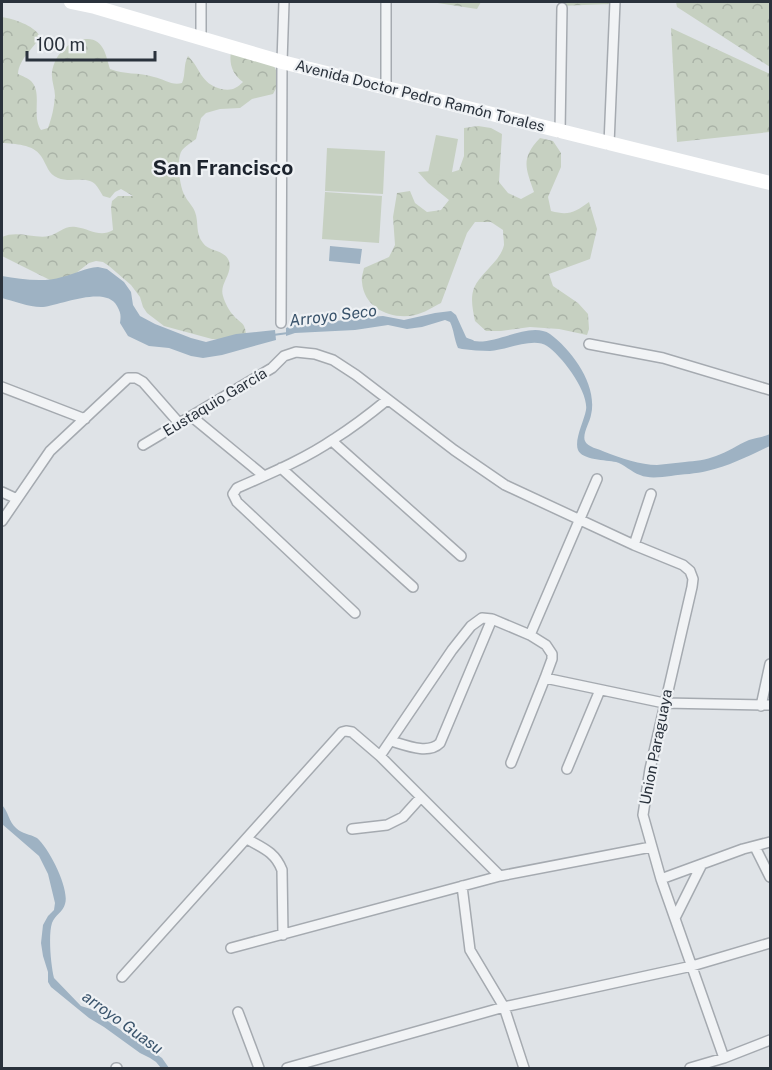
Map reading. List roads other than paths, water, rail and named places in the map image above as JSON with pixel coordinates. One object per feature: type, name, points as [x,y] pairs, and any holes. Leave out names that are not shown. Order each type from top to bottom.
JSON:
[{"type":"street","name":"Avenida Doctor Pedro Ramón Torales","points":[[71,2],[282,62],[771,183]]},
{"type":"street","points":[[201,2],[201,38]]},
{"type":"street","points":[[281,323],[284,2]]},
{"type":"street","points":[[386,2],[386,88]]},
{"type":"street","points":[[609,144],[615,2]]},
{"type":"street","points":[[560,132],[562,8]]},
{"type":"street","points":[[589,344],[663,358],[771,390]]},
{"type":"street","name":"Eustaquio García","points":[[143,445],[273,368],[284,356],[296,352],[315,354],[333,360],[387,400]]},
{"type":"street","points":[[2,520],[50,451],[128,378],[136,378],[143,382],[179,423]]},
{"type":"street","points":[[2,387],[85,419]]},
{"type":"street","points":[[355,613],[237,502],[233,494],[237,488],[332,441],[387,400],[505,485],[634,545],[651,494]]},
{"type":"street","points":[[191,416],[264,476]]},
{"type":"street","points":[[332,441],[461,556]]},
{"type":"street","points":[[281,468],[413,587]]},
{"type":"street","points":[[530,635],[597,479]]},
{"type":"street","points":[[2,492],[17,498]]},
{"type":"street","name":"Union Paraguaya","points":[[634,545],[682,565],[690,571],[693,579],[650,769],[643,815],[661,879],[724,1058]]},
{"type":"street","points":[[380,756],[452,650],[471,626],[482,618],[492,619],[530,635],[546,645],[552,654],[545,678],[511,763]]},
{"type":"street","points":[[391,741],[428,749],[435,748],[440,743],[492,619]]},
{"type":"street","points":[[545,678],[664,703],[766,705],[771,664]]},
{"type":"street","points":[[567,770],[600,690]]},
{"type":"street","points":[[122,977],[342,732],[352,732],[380,756],[500,876]]},
{"type":"street","points":[[352,829],[387,825],[403,817],[422,797]]},
{"type":"street","points":[[247,839],[273,854],[279,861],[282,870],[283,935]]},
{"type":"street","points":[[661,879],[743,849],[771,842]]},
{"type":"street","points":[[231,948],[500,876],[651,847]]},
{"type":"street","points":[[754,847],[771,878]]},
{"type":"street","points":[[675,918],[702,864]]},
{"type":"street","points":[[462,886],[470,950],[504,1007],[524,1068]]},
{"type":"street","points":[[286,1068],[504,1007],[692,966],[771,943]]},
{"type":"street","points":[[238,1012],[259,1068]]},
{"type":"street","points":[[690,1068],[771,1040]]},
{"type":"water","points":[[330,246],[362,249],[360,264],[329,261]]},
{"type":"water","points":[[98,267],[107,269],[124,282],[131,292],[133,305],[140,316],[155,324],[206,342],[236,334],[275,330],[276,340],[203,358],[169,348],[149,346],[128,336],[120,323],[117,306],[111,300],[103,297],[83,298],[43,307],[2,298],[2,276],[47,280]]},
{"type":"water","points":[[451,311],[456,315],[466,337],[474,341],[492,340],[533,330],[550,334],[559,341],[582,370],[591,392],[591,415],[584,438],[588,445],[594,448],[631,461],[657,465],[708,458],[725,453],[749,440],[770,434],[770,446],[707,471],[659,477],[644,476],[619,463],[589,458],[580,453],[577,441],[586,402],[579,384],[567,366],[547,346],[527,343],[490,351],[458,348],[450,322],[445,320],[407,329],[388,325],[355,330],[295,333],[286,336],[286,328],[296,324],[383,316],[404,320]]},
{"type":"water","points":[[2,805],[16,828],[37,838],[42,843],[62,879],[66,897],[65,904],[53,920],[50,935],[54,978],[81,1006],[97,1011],[109,1022],[162,1058],[169,1068],[161,1068],[156,1062],[89,1018],[51,987],[48,982],[41,943],[43,925],[54,910],[55,903],[48,874],[39,856],[2,824]]},
{"type":"waterway","name":"Arroyo Seco","points":[[273,335],[288,333]]},
{"type":"district","name":"San Francisco","points":[[223,168]]},
{"type":"water label","name":"arroyo Guasu","points":[[123,1022]]}]
